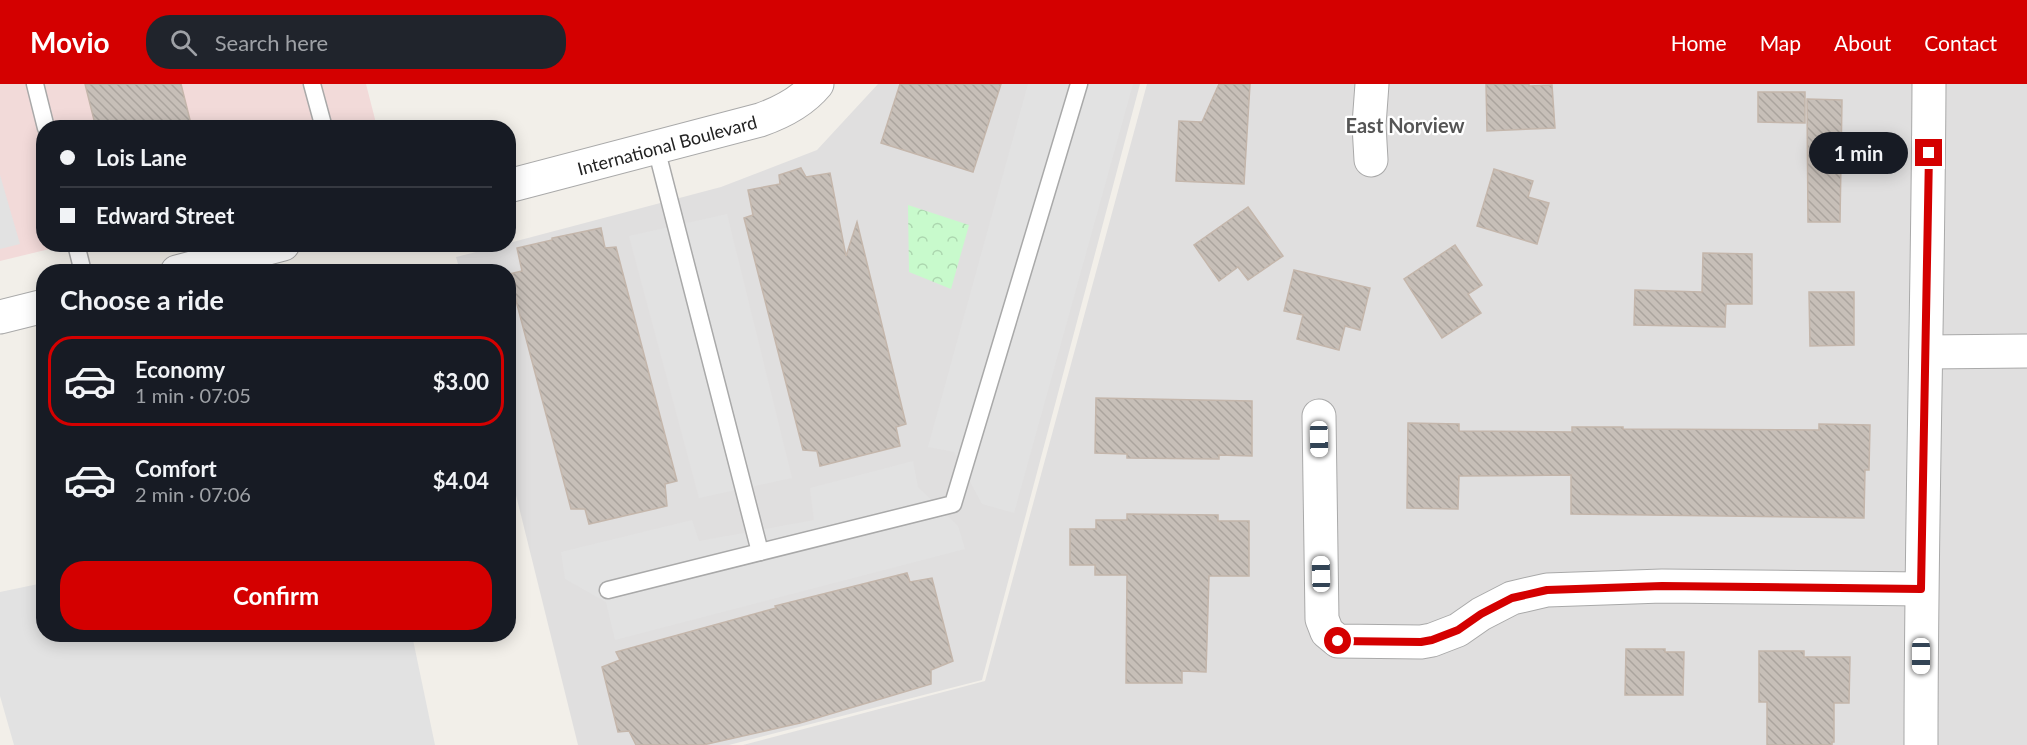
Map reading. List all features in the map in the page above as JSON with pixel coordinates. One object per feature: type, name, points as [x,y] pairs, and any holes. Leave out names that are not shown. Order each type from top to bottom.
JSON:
[{"type":"street","name":"International Boulevard","points":[[516,184],[770,117],[812,90],[817,84]]},
{"type":"street","points":[[1371,160],[1369,125],[1372,84]]},
{"type":"street","points":[[1921,745],[1921,589],[1929,84]]},
{"type":"street","points":[[207,264],[253,252]]},
{"type":"street","points":[[0,317],[36,308]]},
{"type":"street","points":[[1926,352],[2027,351]]},
{"type":"street","points":[[1319,416],[1322,619],[1327,632],[1338,641],[1421,642],[1432,640],[1458,630],[1481,614],[1512,598],[1547,590],[1662,586],[1921,589]]},
{"type":"lane","points":[[35,84],[44,120]]},
{"type":"lane","points":[[312,84],[322,120]]},
{"type":"lane","points":[[608,590],[953,504],[1078,84]]},
{"type":"lane","points":[[657,148],[760,552]]},
{"type":"shaded area","points":[[0,84],[366,84],[375,120],[36,120],[37,252],[0,261]]},
{"type":"shaded area","points":[[878,84],[1140,84],[982,680],[729,745],[578,745],[516,495],[516,264],[458,264],[456,257],[476,252],[516,252],[516,241],[721,187],[817,150]]},
{"type":"shaded area","points":[[1028,84],[1133,84],[1014,513],[982,504],[954,452],[928,447]]},
{"type":"shaded area","points":[[1147,84],[2027,84],[2027,745],[743,745],[985,681]]},
{"type":"shaded area","points":[[0,175],[20,244],[0,249]]},
{"type":"shaded area","points":[[727,214],[792,478],[699,498],[629,236]]},
{"type":"shaded area","points":[[913,461],[918,487],[958,526],[965,549],[615,640],[606,602],[565,579],[561,552],[692,520],[699,541],[814,520],[810,488]]},
{"type":"shaded area","points":[[36,584],[36,642],[413,642],[435,745],[14,745],[0,696],[0,592]]},
{"type":"green space","points":[[908,205],[969,225],[951,289],[909,272]]},
{"type":"building","points":[[85,84],[181,84],[190,120],[94,120]]},
{"type":"building","points":[[900,84],[1001,84],[973,172],[881,143]]},
{"type":"building","points":[[1219,84],[1250,84],[1244,184],[1176,181],[1179,121],[1202,122]]},
{"type":"building","points":[[1486,84],[1552,85],[1555,128],[1487,131]]},
{"type":"building","points":[[1758,92],[1805,92],[1805,123],[1758,122]]},
{"type":"building","points":[[1807,99],[1842,100],[1840,222],[1808,222]]},
{"type":"building","points":[[801,168],[806,177],[830,173],[846,256],[857,222],[906,424],[896,427],[900,446],[820,466],[817,451],[803,450],[744,218],[753,215],[748,190],[780,184],[779,175]]},
{"type":"building","points":[[1494,169],[1533,181],[1528,197],[1549,203],[1537,244],[1477,226]]},
{"type":"building","points":[[1248,207],[1283,256],[1248,280],[1238,267],[1219,281],[1194,245]]},
{"type":"building","points":[[601,228],[605,248],[616,247],[677,481],[665,484],[667,506],[589,524],[585,509],[571,509],[516,301],[516,272],[522,271],[517,248],[552,240],[552,238]]},
{"type":"building","points":[[1455,245],[1482,285],[1468,294],[1481,313],[1442,338],[1404,279]]},
{"type":"building","points":[[1703,253],[1752,254],[1752,304],[1726,304],[1725,327],[1634,325],[1635,290],[1702,292]]},
{"type":"building","points":[[1294,270],[1370,288],[1360,330],[1345,326],[1339,350],[1297,339],[1303,315],[1284,311]]},
{"type":"building","points":[[1809,292],[1854,292],[1854,345],[1810,346]]},
{"type":"building","points":[[1096,398],[1252,401],[1252,456],[1219,455],[1219,459],[1127,458],[1127,454],[1095,453]]},
{"type":"building","points":[[1408,423],[1459,424],[1459,431],[1572,432],[1572,427],[1819,430],[1819,424],[1870,425],[1869,470],[1865,470],[1864,518],[1571,514],[1571,475],[1459,476],[1458,509],[1407,508]]},
{"type":"building","points":[[1127,514],[1218,515],[1218,521],[1249,521],[1249,576],[1209,576],[1206,672],[1182,671],[1182,683],[1126,683],[1127,575],[1095,575],[1095,565],[1070,565],[1070,529],[1096,529],[1096,520],[1127,520]]},
{"type":"building","points":[[907,573],[910,582],[932,578],[953,661],[931,670],[931,684],[800,723],[703,745],[636,745],[629,731],[618,732],[602,667],[620,660],[616,652],[776,608],[775,606]]},
{"type":"building","points":[[1626,649],[1665,649],[1665,652],[1684,652],[1683,695],[1625,695]]},
{"type":"building","points":[[1759,651],[1804,651],[1804,657],[1850,657],[1849,703],[1834,703],[1834,742],[1832,745],[1767,745],[1767,702],[1759,702]]},
{"type":"district","name":"East Norview","points":[[1405,125]]},
{"type":"route","points":[[1338,641],[1421,642],[1432,640],[1458,630],[1481,614],[1512,598],[1547,590],[1662,586],[1921,589],[1929,153]]}]
